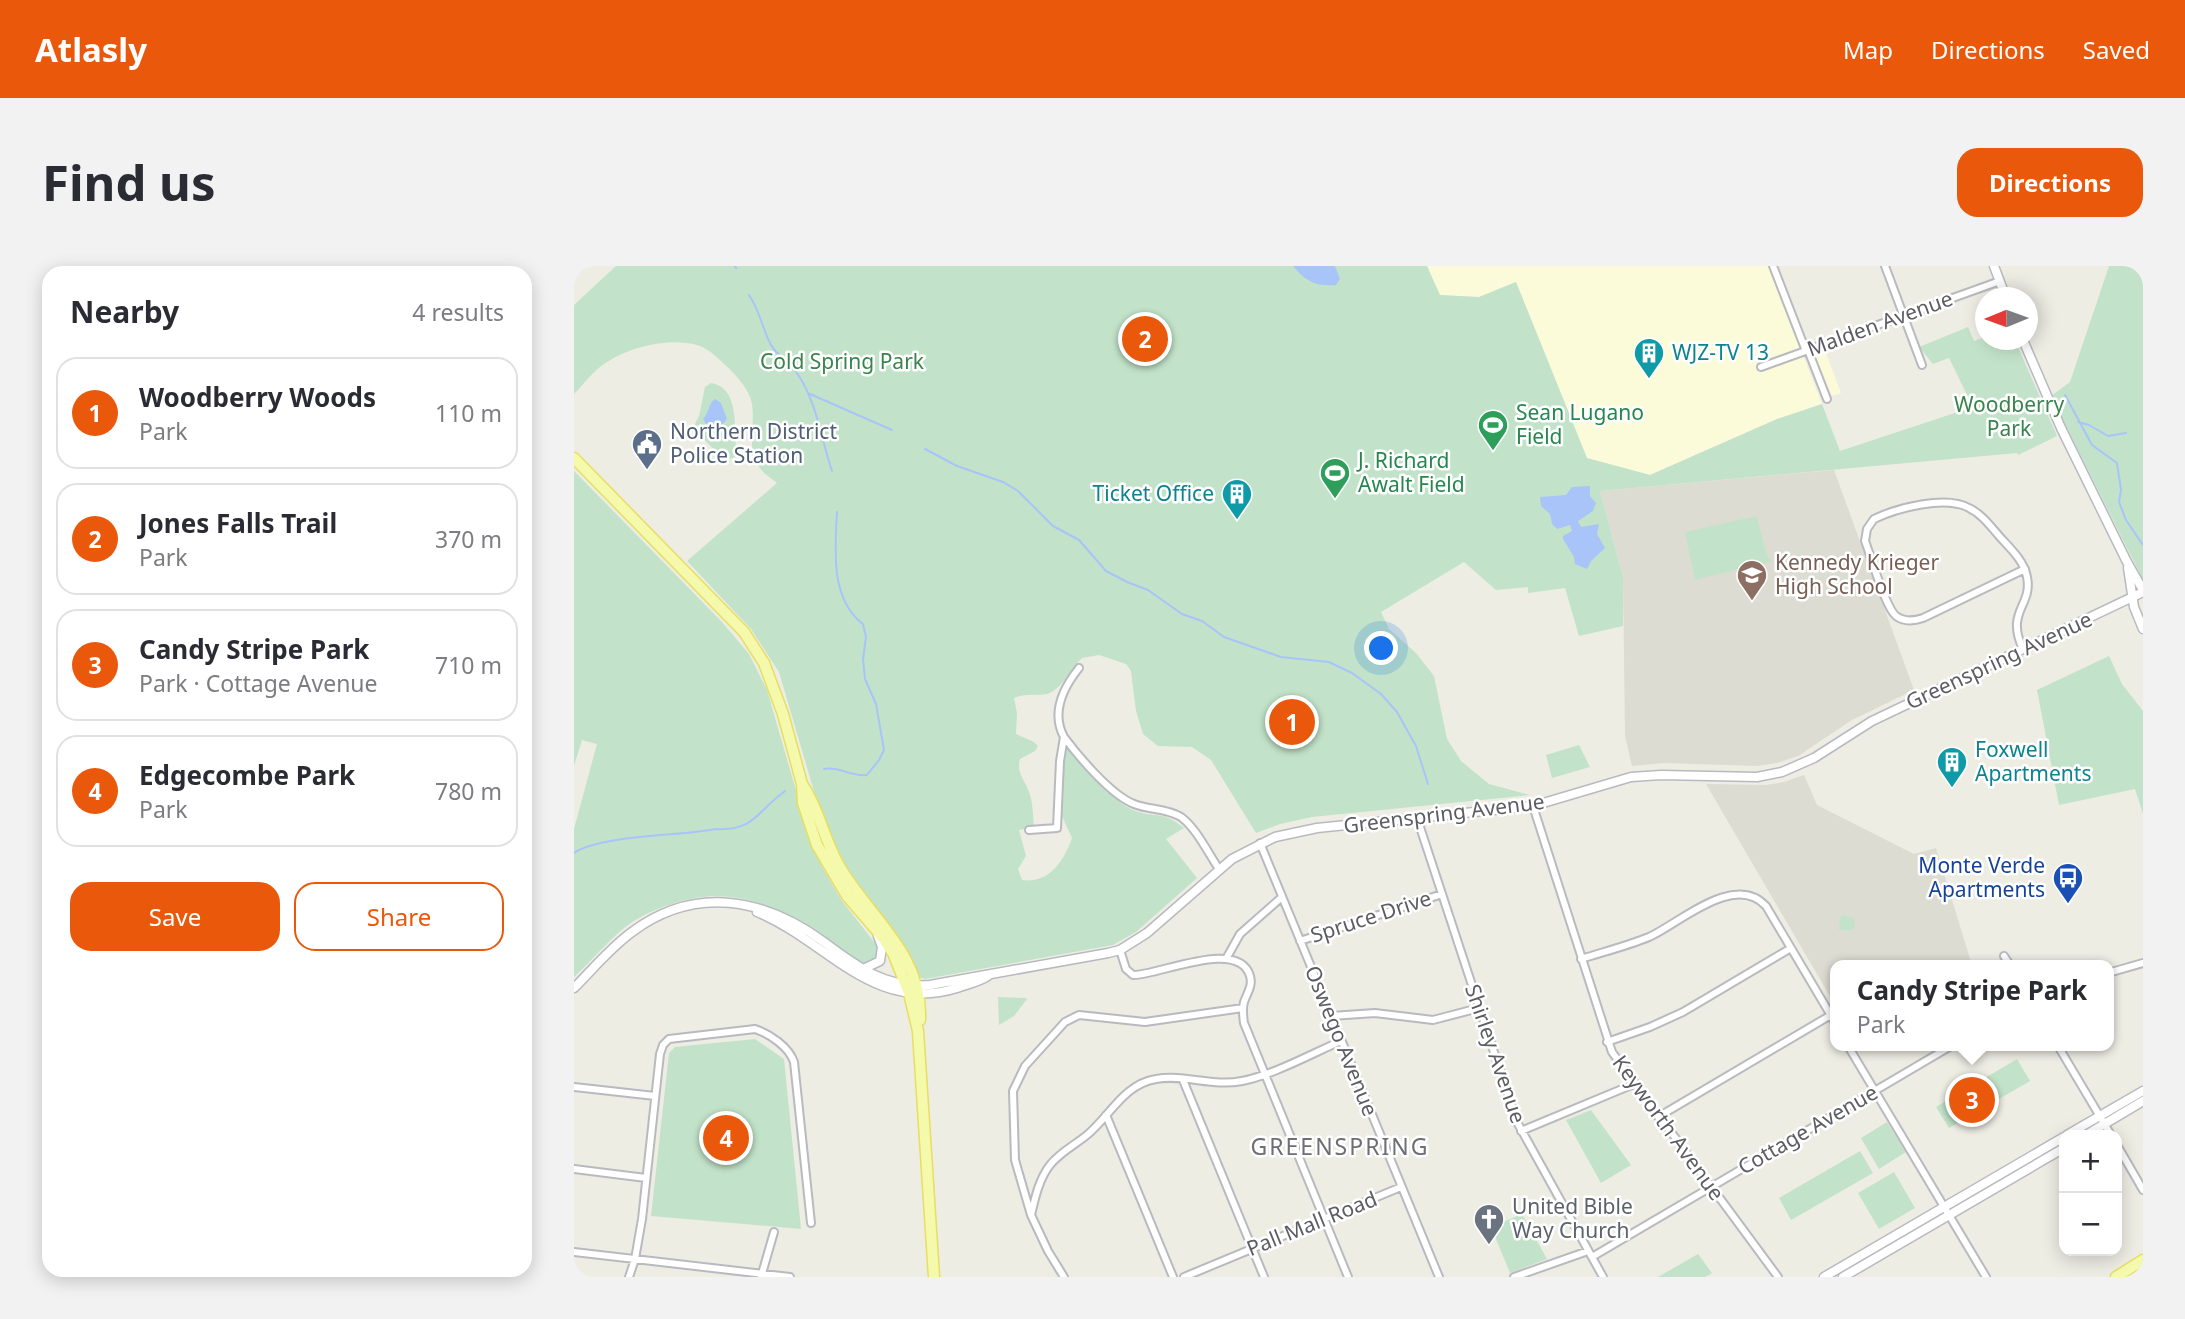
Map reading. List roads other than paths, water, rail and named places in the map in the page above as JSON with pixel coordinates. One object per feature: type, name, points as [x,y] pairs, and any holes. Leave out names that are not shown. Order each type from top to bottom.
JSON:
[{"type":"main road","points":[[1994,266],[2002,287]]},
{"type":"main road","points":[[2027,350],[2049,401],[2143,591]]},
{"type":"main road","points":[[574,458],[735,623],[757,650],[777,693],[802,784],[803,803],[822,857],[846,896],[893,953],[912,990]]},
{"type":"main road","points":[[2127,562],[2131,597],[2143,629]]},
{"type":"main road","name":"Greenspring Avenue","points":[[741,905],[783,924],[860,976],[890,989],[912,990],[981,974],[990,975],[1120,950],[1147,933],[1219,869],[1260,843],[1301,831],[1533,806],[1631,777],[1757,777],[1782,772],[1814,758],[1872,721],[2143,591]]},
{"type":"main road","points":[[802,784],[809,794],[823,834],[842,872],[896,941],[907,960],[918,1031],[933,1276]]},
{"type":"main road","name":"Greenspring Avenue","points":[[574,988],[629,934],[654,918],[678,908],[702,904],[761,908],[784,917],[861,970],[912,990]]},
{"type":"main road","points":[[861,970],[878,964],[883,955],[883,947],[876,930]]},
{"type":"main road","points":[[2076,1130],[2143,1091]]},
{"type":"main road","points":[[2095,1130],[2143,1101]]},
{"type":"main road","points":[[1843,1277],[2059,1140]]},
{"type":"main road","points":[[1824,1277],[2059,1151]]},
{"type":"main road","points":[[2116,1277],[2143,1260]]},
{"type":"street","points":[[1773,266],[1827,399]]},
{"type":"street","points":[[1885,266],[1922,365]]},
{"type":"street","name":"Malden Avenue","points":[[1761,367],[2000,281]]},
{"type":"street","points":[[2023,649],[2016,632],[2016,619],[2028,589],[2025,569],[2015,553],[1982,517],[1969,507],[1954,503],[1927,504],[1874,519],[1867,529],[1865,541],[1892,612],[1897,617],[1910,621],[1923,618],[2025,569]]},
{"type":"street","points":[[1079,668],[1057,713],[1059,728],[1064,737],[1124,799],[1181,818],[1194,831],[1219,869]]},
{"type":"street","points":[[1029,831],[1057,828],[1059,761],[1064,737]]},
{"type":"street","name":"Keyworth Avenue","points":[[1533,806],[1608,1042],[1617,1062],[1778,1277]]},
{"type":"street","name":"Shirley Avenue","points":[[1417,818],[1521,1131],[1603,1277]]},
{"type":"street","name":"Oswego Avenue","points":[[1260,843],[1439,1277]]},
{"type":"street","name":"Spruce Drive","points":[[1300,940],[1442,894]]},
{"type":"street","points":[[1581,959],[1650,936],[1727,896],[1750,896],[1766,906],[1830,1015],[1658,1117]]},
{"type":"street","points":[[1226,959],[1240,934],[1282,897]]},
{"type":"street","points":[[1608,1042],[1683,1012],[1791,948]]},
{"type":"street","points":[[1120,950],[1126,969],[1133,975],[1179,964],[1226,959],[1242,964],[1250,975],[1250,986],[1243,1008],[1244,1023],[1348,1277]]},
{"type":"street","points":[[2004,956],[2007,960]]},
{"type":"street","points":[[2114,972],[2143,963]]},
{"type":"street","points":[[1064,1277],[1031,1215],[1015,1160],[1013,1091],[1025,1066],[1065,1022],[1079,1015],[1145,1022],[1243,1008]]},
{"type":"street","points":[[1331,1016],[1375,1013],[1433,1020],[1479,1008]]},
{"type":"street","points":[[629,1277],[635,1259],[660,1054],[669,1039],[759,1030],[791,1053],[811,1223]]},
{"type":"street","points":[[1031,1215],[1048,1166],[1060,1153],[1088,1134],[1122,1097],[1139,1084],[1163,1078],[1225,1083],[1249,1080],[1341,1041]]},
{"type":"street","points":[[1851,1051],[1986,1277]]},
{"type":"street","name":"Cottage Avenue","points":[[1514,1277],[1590,1254],[1711,1187],[1942,1051]]},
{"type":"street","points":[[2061,1051],[2108,1130]]},
{"type":"street","points":[[1183,1080],[1264,1277]]},
{"type":"street","points":[[1521,1131],[1634,1084]]},
{"type":"street","points":[[574,1087],[655,1096]]},
{"type":"street","points":[[1106,1115],[1173,1277]]},
{"type":"street","points":[[2122,1154],[2143,1190]]},
{"type":"street","points":[[574,1170],[646,1178]]},
{"type":"street","name":"Pall Mall Road","points":[[1184,1277],[1401,1186]]},
{"type":"street","points":[[762,1275],[774,1232]]},
{"type":"street","points":[[574,1252],[790,1277]]},
{"type":"water","points":[[1293,266],[1335,266],[1340,279],[1336,285],[1317,284],[1302,276]]},
{"type":"water","points":[[715,399],[721,403],[727,419],[719,429],[713,424],[709,429],[703,419]]},
{"type":"water","points":[[1590,486],[1590,496],[1596,503],[1593,511],[1578,521],[1581,527],[1599,524],[1597,534],[1605,548],[1591,561],[1587,569],[1575,564],[1574,557],[1563,539],[1563,536],[1572,531],[1570,525],[1557,529],[1552,524],[1550,514],[1541,506],[1540,497],[1566,495],[1572,487]]},
{"type":"waterway","points":[[749,295],[771,345],[804,384],[814,408],[832,471]]},
{"type":"waterway","points":[[810,394],[892,430]]},
{"type":"waterway","points":[[2065,395],[2092,445],[2117,463],[2121,490],[2119,502],[2126,520],[2143,545]]},
{"type":"waterway","points":[[2078,422],[2108,436],[2126,433]]},
{"type":"waterway","points":[[925,449],[957,466],[1003,482],[1018,491],[1053,526],[1079,540],[1106,571],[1148,590],[1182,614],[1202,621],[1224,637],[1281,657],[1329,662],[1352,673],[1381,694],[1397,712],[1416,746],[1428,784]]},
{"type":"waterway","points":[[824,769],[867,775],[884,750],[876,704],[865,679],[863,659],[866,637],[863,624],[852,614],[845,601],[837,573],[837,512]]},
{"type":"waterway","points":[[574,853],[586,847],[622,839],[739,827],[755,818],[785,791]]},
{"type":"place","name":"Jones Falls Trail","points":[[1145,339]]},
{"type":"place","name":"WJZ-TV 13","points":[[1649,380]]},
{"type":"place","name":"Sean Lugano Field","points":[[1493,452]]},
{"type":"place","name":"Northern District Police Station","points":[[647,471]]},
{"type":"place","name":"J. Richard Awalt Field","points":[[1335,500]]},
{"type":"place","name":"Ticket Office","points":[[1237,521]]},
{"type":"place","name":"Kennedy Krieger High School","points":[[1752,602]]},
{"type":"place","name":"Woodberry Woods","points":[[1292,722]]},
{"type":"place","name":"Foxwell Apartments","points":[[1952,789]]},
{"type":"place","name":"Monte Verde Apartments","points":[[2068,905]]},
{"type":"place","name":"Candy Stripe Park","points":[[1972,1100]]},
{"type":"place","name":"Edgecombe Park","points":[[726,1138]]},
{"type":"place","name":"United Bible Way Church","points":[[1489,1246]]},
{"type":"district","name":"GREENSPRING","points":[[1340,1147]]},
{"type":"park label","name":"Cold Spring Park","points":[[842,362]]},
{"type":"park label","name":"Woodberry Park","points":[[2009,417]]}]
